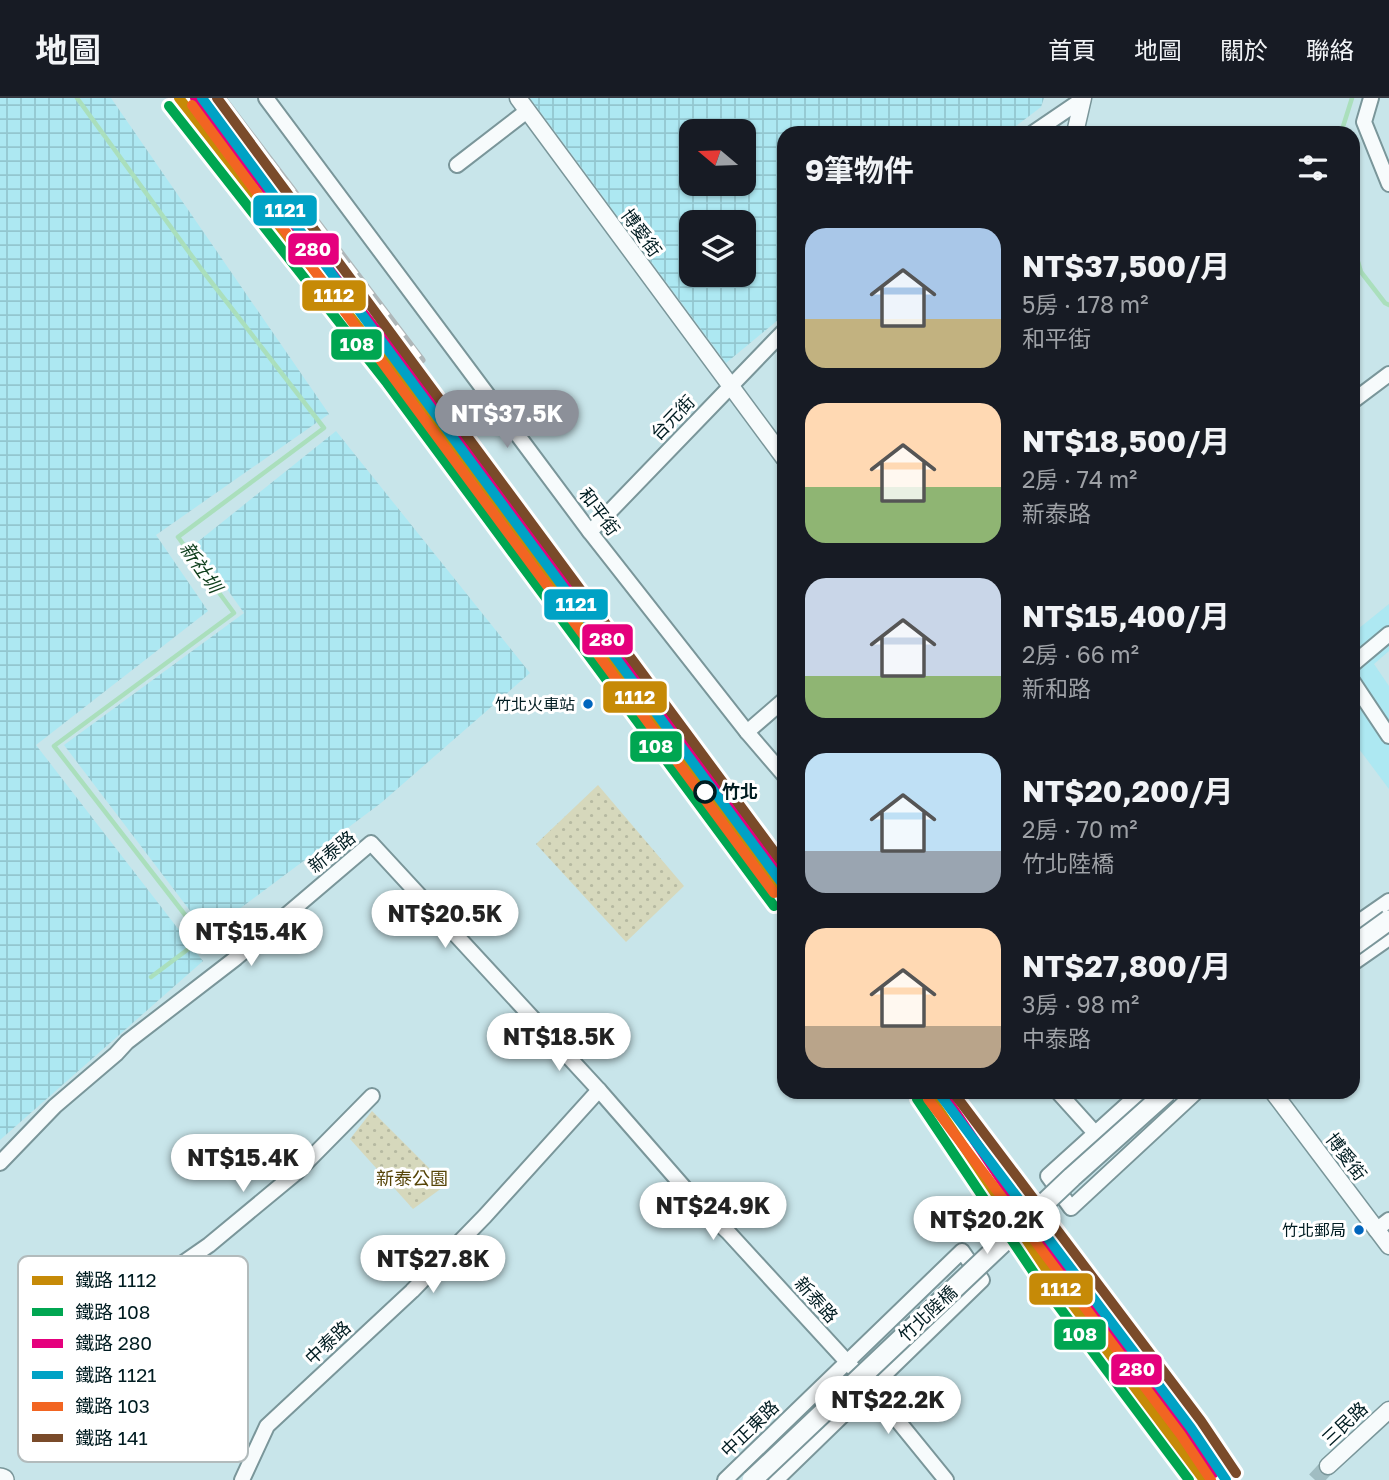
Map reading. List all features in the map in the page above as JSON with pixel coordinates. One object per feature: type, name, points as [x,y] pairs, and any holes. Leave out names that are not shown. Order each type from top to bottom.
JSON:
[{"type":"main road","points":[[1360,946],[1385,911]]},
{"type":"main road","name":"竹北陸橋","points":[[752,1480],[1072,1177],[1159,1099]]},
{"type":"street","name":"和平街","points":[[266,98],[590,532],[777,767]]},
{"type":"street","points":[[1042,126],[1083,98]]},
{"type":"street","points":[[1077,126],[1083,98]]},
{"type":"street","points":[[1371,98],[1364,122],[1389,184]]},
{"type":"street","points":[[457,165],[522,105]]},
{"type":"street","name":"博愛街","points":[[522,105],[777,449]]},
{"type":"street","name":"台元街","points":[[590,532],[777,338]]},
{"type":"street","points":[[1360,396],[1389,374]]},
{"type":"street","points":[[1360,658],[1389,634]]},
{"type":"street","points":[[1360,692],[1389,736]]},
{"type":"street","points":[[747,732],[777,706]]},
{"type":"street","name":"新泰路","points":[[0,1163],[55,1106],[127,1042],[236,958],[371,844],[599,1090],[702,1208],[728,1232],[872,1389],[946,1480]]},
{"type":"street","points":[[1360,923],[1385,911],[1389,927]]},
{"type":"street","points":[[1360,951],[1389,938]]},
{"type":"street","name":"中泰路","points":[[242,1480],[267,1426],[412,1291],[485,1216],[599,1090]]},
{"type":"street","points":[[193,1256],[296,1172],[372,1096]]},
{"type":"street","points":[[1064,1099],[1095,1133]]},
{"type":"street","points":[[1133,1099],[1048,1176],[1071,1208],[1188,1099]]},
{"type":"street","name":"博愛街","points":[[1279,1099],[1383,1225],[1389,1246]]},
{"type":"street","name":"中正東路","points":[[725,1480],[850,1366],[962,1251],[982,1280],[776,1480]]},
{"type":"street","name":"三民路","points":[[1328,1466],[1389,1409]]},
{"type":"shaded area","points":[[0,98],[111,98],[329,414],[156,535],[208,611],[36,745],[203,961],[0,1140]]},
{"type":"shaded area","points":[[530,98],[1044,98],[1041,107],[1016,126],[777,126],[777,321],[726,363]]},
{"type":"shaded area","points":[[336,431],[530,673],[381,803],[207,933],[64,745],[244,613],[195,544]]},
{"type":"shaded area","points":[[1389,604],[1389,651],[1374,664],[1389,686],[1389,789],[1360,750],[1360,627]]},
{"type":"green space","points":[[598,785],[684,886],[626,942],[536,844]]},
{"type":"green space","name":"新泰公園","points":[[372,1111],[446,1185],[413,1209],[350,1139]]},
{"type":"waterway","name":"新社圳","points":[[77,98],[202,270],[324,428],[178,537],[234,613],[54,746],[203,938],[151,977]]},
{"type":"waterway","points":[[1343,126],[1352,98]]},
{"type":"waterway","points":[[1360,269],[1389,305]]},
{"type":"tunnel","points":[[1315,1480],[1328,1466]]},
{"type":"railway","points":[[223,98],[422,360]]},
{"type":"rail line","name":"1112","points":[[179,98],[397,376],[777,890]]},
{"type":"rail line","name":"280","points":[[195,98],[407,369],[777,869]]},
{"type":"rail line","name":"1121","points":[[202,98],[777,877]]},
{"type":"rail line","name":"141","points":[[217,98],[777,856]]},
{"type":"rail line","name":"103","points":[[192,105],[774,893]]},
{"type":"rail line","name":"108","points":[[169,106],[387,383],[774,906]]},
{"type":"rail line","name":"108","points":[[917,1099],[1036,1276],[1189,1480]]},
{"type":"rail line","name":"103","points":[[928,1099],[1181,1435],[1211,1480]]},
{"type":"rail line","name":"1112","points":[[932,1099],[1046,1269],[1204,1480]]},
{"type":"rail line","name":"1121","points":[[943,1099],[1191,1428],[1226,1480]]},
{"type":"rail line","name":"280","points":[[947,1099],[1056,1262],[1214,1473]]},
{"type":"rail line","name":"141","points":[[958,1099],[1201,1421],[1236,1473]]},
{"type":"place","name":"竹北火車站","points":[[588,704]]},
{"type":"place","name":"竹北","points":[[705,792]]},
{"type":"place","name":"竹北郵局","points":[[1359,1230]]}]
